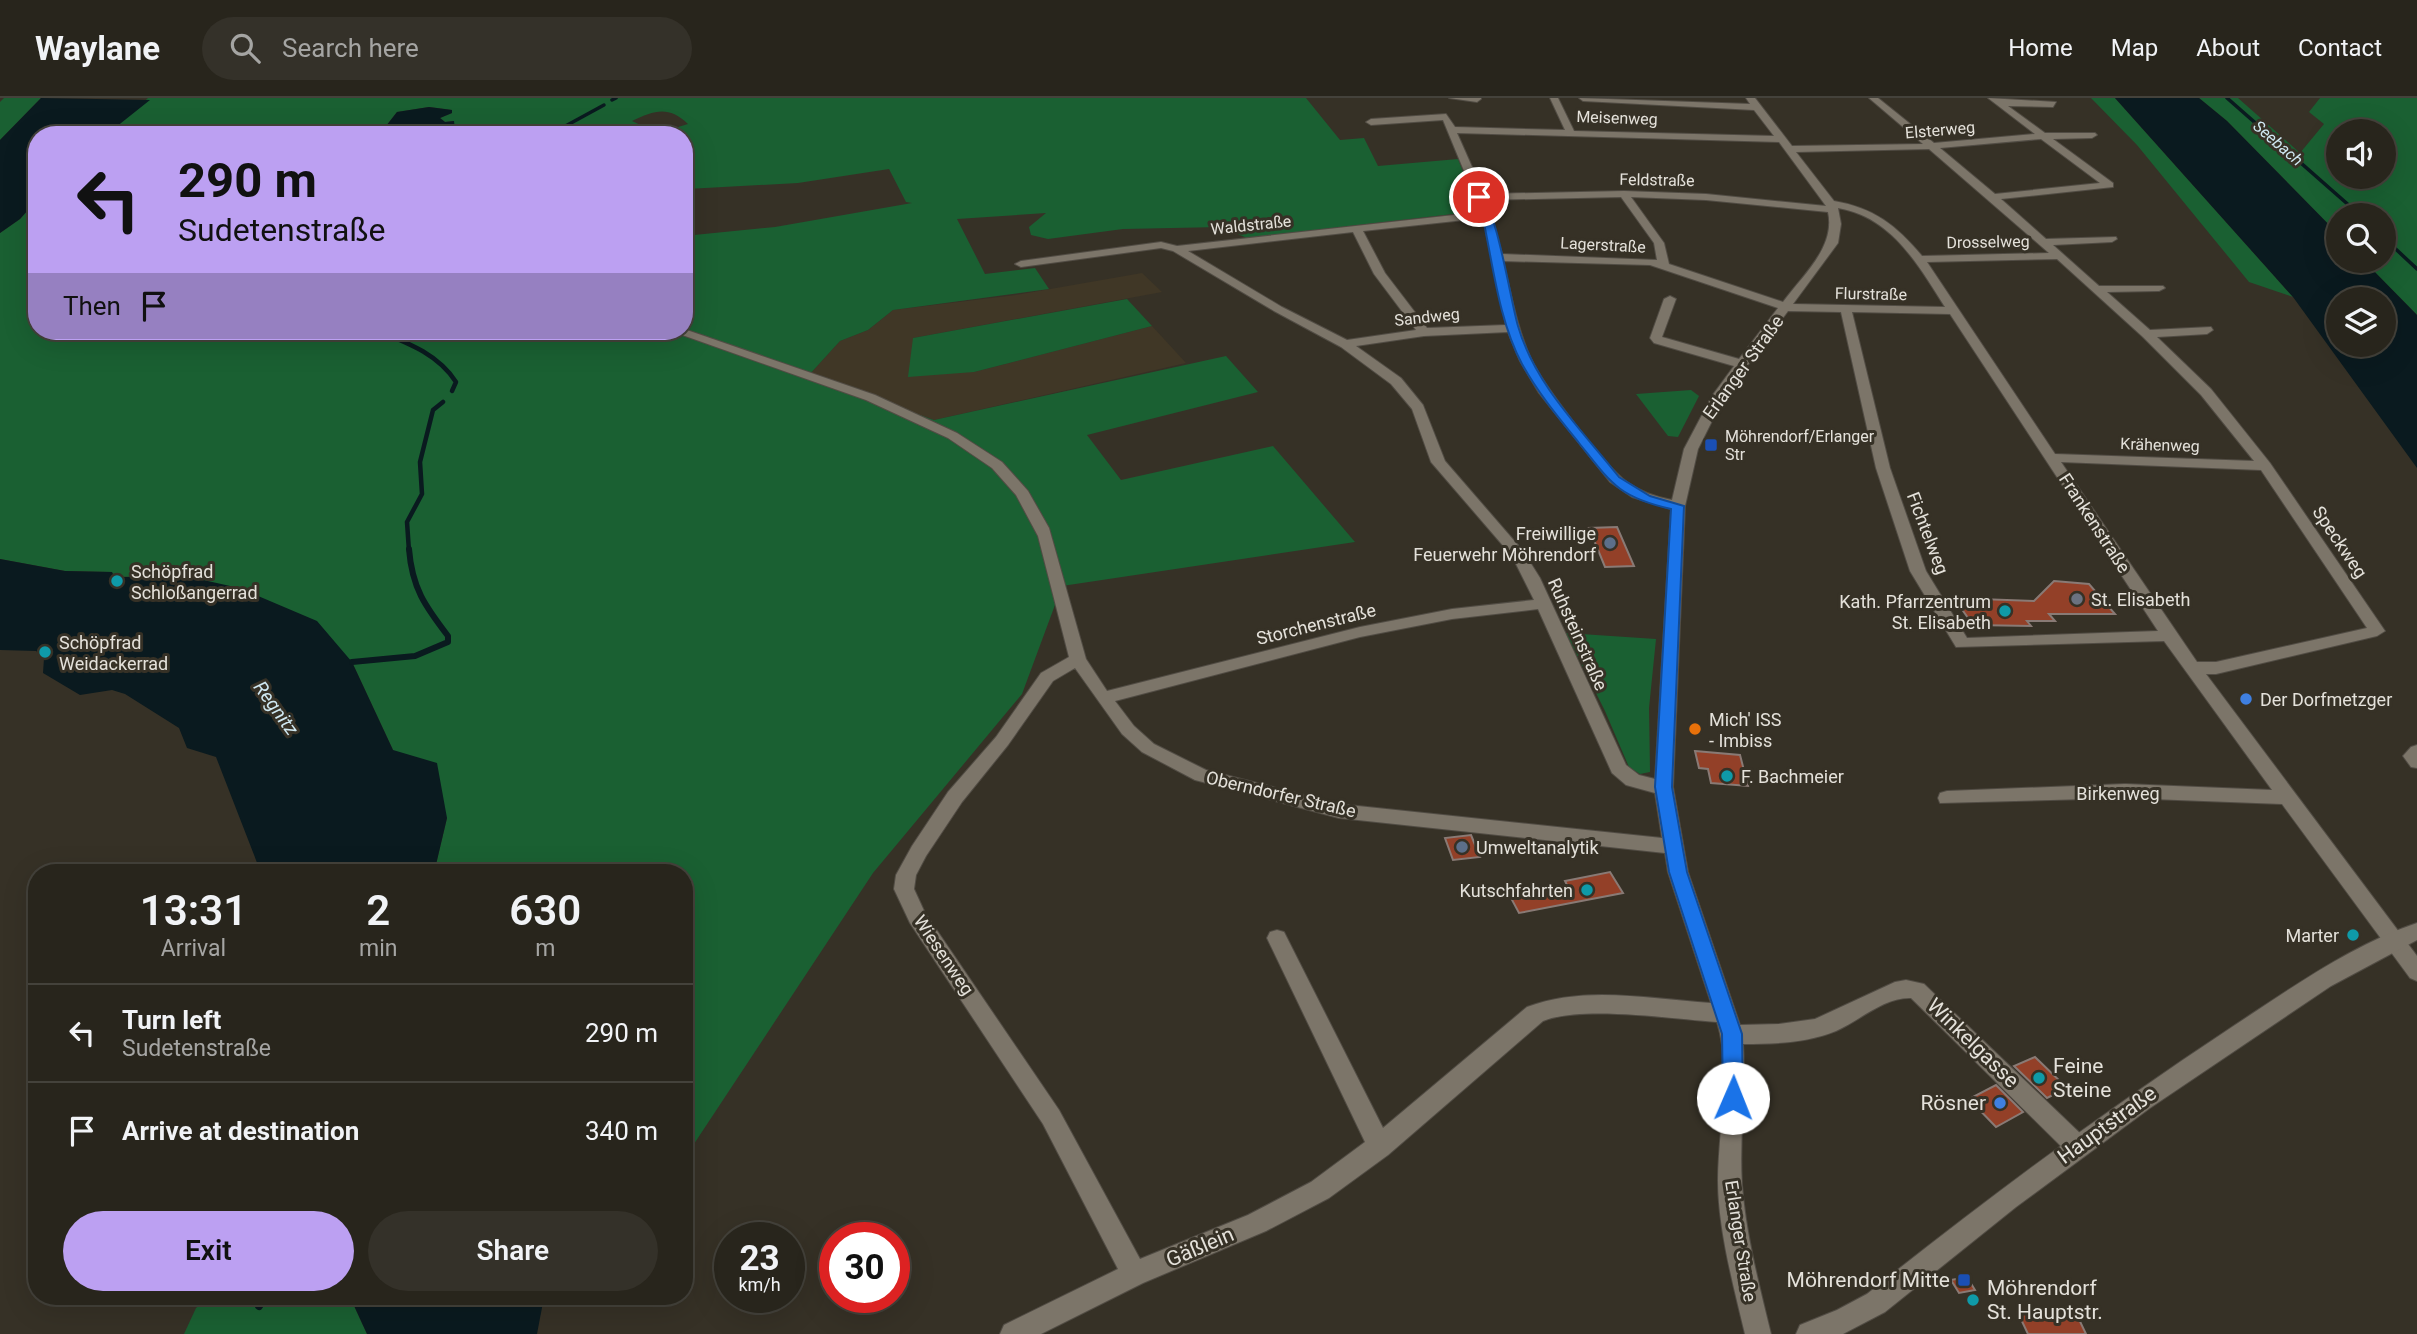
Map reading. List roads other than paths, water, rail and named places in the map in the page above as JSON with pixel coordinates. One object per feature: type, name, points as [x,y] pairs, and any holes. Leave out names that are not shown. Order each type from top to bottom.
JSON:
[{"type":"street","points":[[1453,98],[1477,99]]},
{"type":"street","points":[[1554,98],[1571,133]]},
{"type":"street","points":[[1583,98],[1757,107]]},
{"type":"street","points":[[1750,98],[1832,207]]},
{"type":"street","name":"Speckweg","points":[[1873,98],[1993,197],[2147,334],[2206,392],[2265,466],[2377,631],[2216,668],[2194,668]]},
{"type":"street","points":[[1996,101],[2053,104]]},
{"type":"street","points":[[1993,197],[2109,185],[1996,101]]},
{"type":"street","points":[[1371,121],[1446,117],[1487,214],[1513,328],[1527,362],[1545,393],[1615,480],[1646,499],[1678,506]]},
{"type":"street","name":"Meisenweg","points":[[1451,130],[1782,139]]},
{"type":"street","name":"Elsterweg","points":[[1790,149],[1933,147],[2044,136],[2092,135]]},
{"type":"street","points":[[1625,194],[1659,243],[1664,265]]},
{"type":"street","name":"Feldstraße","points":[[1479,197],[1625,194],[1832,207]]},
{"type":"street","name":"Frankenstraße","points":[[1832,207],[1866,210],[1884,219],[1919,259],[2169,636],[2417,972]]},
{"type":"street","name":"Erlanger Straße","points":[[1758,1334],[1741,1262],[1730,1184],[1734,1084],[1729,1024],[1672,846],[1664,787],[1678,506],[1682,478],[1702,425],[1742,364],[1833,243],[1836,225],[1832,207]]},
{"type":"street","name":"Waldstraße","points":[[1021,264],[1161,245],[1177,249],[1487,214]]},
{"type":"street","points":[[1357,229],[1380,274],[1424,332]]},
{"type":"street","points":[[2042,242],[2112,239]]},
{"type":"street","name":"Ruhsteinstraße","points":[[1177,249],[1278,309],[1345,344],[1396,381],[1408,394],[1422,418],[1438,462],[1518,554],[1532,578],[1618,768],[1626,778],[1645,785],[1664,787]]},
{"type":"street","name":"Lagerstraße","points":[[1496,257],[1633,260],[1664,265],[1786,307]]},
{"type":"street","name":"Drosselweg","points":[[1919,259],[2058,257]]},
{"type":"street","points":[[2095,289],[2159,288]]},
{"type":"street","points":[[1670,299],[1656,338],[1658,340],[1742,364]]},
{"type":"street","name":"Flurstraße","points":[[1786,307],[1955,311]]},
{"type":"street","name":"Fichtelweg","points":[[1846,310],[1883,468],[1919,573],[1962,642],[2169,636]]},
{"type":"street","name":"Sandweg","points":[[1345,344],[1424,332],[1513,328]]},
{"type":"street","points":[[2147,334],[2207,330]]},
{"type":"street","name":"Oberndorfer Straße","points":[[693,336],[800,370],[914,416],[961,440],[1006,473],[1039,521],[1045,536],[1078,659],[1128,730],[1148,748],[1214,779],[1339,811],[1672,846]]},
{"type":"street","name":"Krähenweg","points":[[2053,458],[2265,466]]},
{"type":"street","name":"Storchenstraße","points":[[1103,698],[1360,632],[1452,614],[1542,604]]},
{"type":"street","name":"Wiesenweg","points":[[1078,659],[1047,677],[1002,741],[955,797],[919,851],[906,875],[904,889],[917,917],[1051,1117],[1135,1274]]},
{"type":"street","points":[[2417,751],[2412,756],[2417,762]]},
{"type":"street","name":"Birkenweg","points":[[1947,798],[2125,791],[2288,797]]},
{"type":"street","name":"Hauptstraße","points":[[1820,1333],[1876,1303],[2077,1146],[2285,1004],[2394,941],[2417,931]]},
{"type":"street","points":[[1277,938],[1380,1147]]},
{"type":"street","name":"Winkelgasse","points":[[1729,1024],[1811,1029],[1900,988],[1916,990],[2077,1146]]},
{"type":"street","name":"Gäßlein","points":[[1013,1334],[1135,1274],[1268,1217],[1320,1190],[1380,1147],[1535,1014],[1553,1007],[1582,1004],[1729,1024]]},
{"type":"water","points":[[41,98],[150,100],[117,126],[28,126],[28,210],[0,233],[0,140]]},
{"type":"water","points":[[2115,98],[2199,98],[2227,121],[2326,222],[2326,273],[2376,273],[2390,287],[2326,287],[2326,343],[2293,297]]},
{"type":"water","points":[[429,107],[452,110],[452,113],[440,118],[445,122],[454,121],[455,126],[386,126],[397,112]]},
{"type":"water","points":[[2396,294],[2417,315],[2417,468],[2337,357],[2396,357]]},
{"type":"water","name":"Regnitz","points":[[0,559],[65,571],[112,572],[114,577],[190,577],[239,588],[317,621],[352,662],[393,750],[437,763],[447,818],[436,864],[258,864],[216,757],[187,748],[179,728],[125,694],[112,690],[80,695],[43,673],[44,658],[36,651],[0,650]]},
{"type":"water","points":[[354,1305],[542,1305],[537,1334],[367,1334]]},
{"type":"waterway","points":[[612,100],[616,98]]},
{"type":"waterway","name":"Seebach","points":[[2227,98],[2346,203]]},
{"type":"waterway","points":[[566,126],[604,105]]},
{"type":"waterway","name":"Seebach","points":[[2396,249],[2417,269]]},
{"type":"waterway","points":[[399,340],[431,357],[449,372],[456,382],[452,391]]},
{"type":"waterway","points":[[409,551],[407,522],[422,494],[420,462],[433,410],[443,402]]},
{"type":"waterway","points":[[352,662],[415,656],[448,642],[448,636],[426,606],[417,586],[409,549]]},
{"type":"place","name":"Möhrendorf/Erlanger Str","points":[[1711,445]]},
{"type":"place","name":"Freiwillige Feuerwehr Möhrendorf","points":[[1610,543]]},
{"type":"place","name":"Schöpfrad Schloßangerrad","points":[[117,581]]},
{"type":"place","name":"St. Elisabeth","points":[[2077,599]]},
{"type":"place","name":"Kath. Pfarrzentrum St. Elisabeth","points":[[2005,611]]},
{"type":"place","name":"Schöpfrad Weidackerrad","points":[[45,652]]},
{"type":"place","name":"Der Dorfmetzger","points":[[2246,699]]},
{"type":"place","name":"Mich' ISS - Imbiss","points":[[1695,729]]},
{"type":"place","name":"F. Bachmeier","points":[[1727,776]]},
{"type":"place","name":"Umweltanalytik","points":[[1462,847]]},
{"type":"place","name":"Kutschfahrten","points":[[1587,890]]},
{"type":"place","name":"Marter","points":[[2353,935]]},
{"type":"place","name":"Feine Steine","points":[[2039,1078]]},
{"type":"place","name":"Rösner","points":[[2000,1103]]},
{"type":"place","name":"Möhrendorf Mitte","points":[[1964,1280]]},
{"type":"place","name":"Möhrendorf St. Hauptstr.","points":[[1973,1300]]}]
